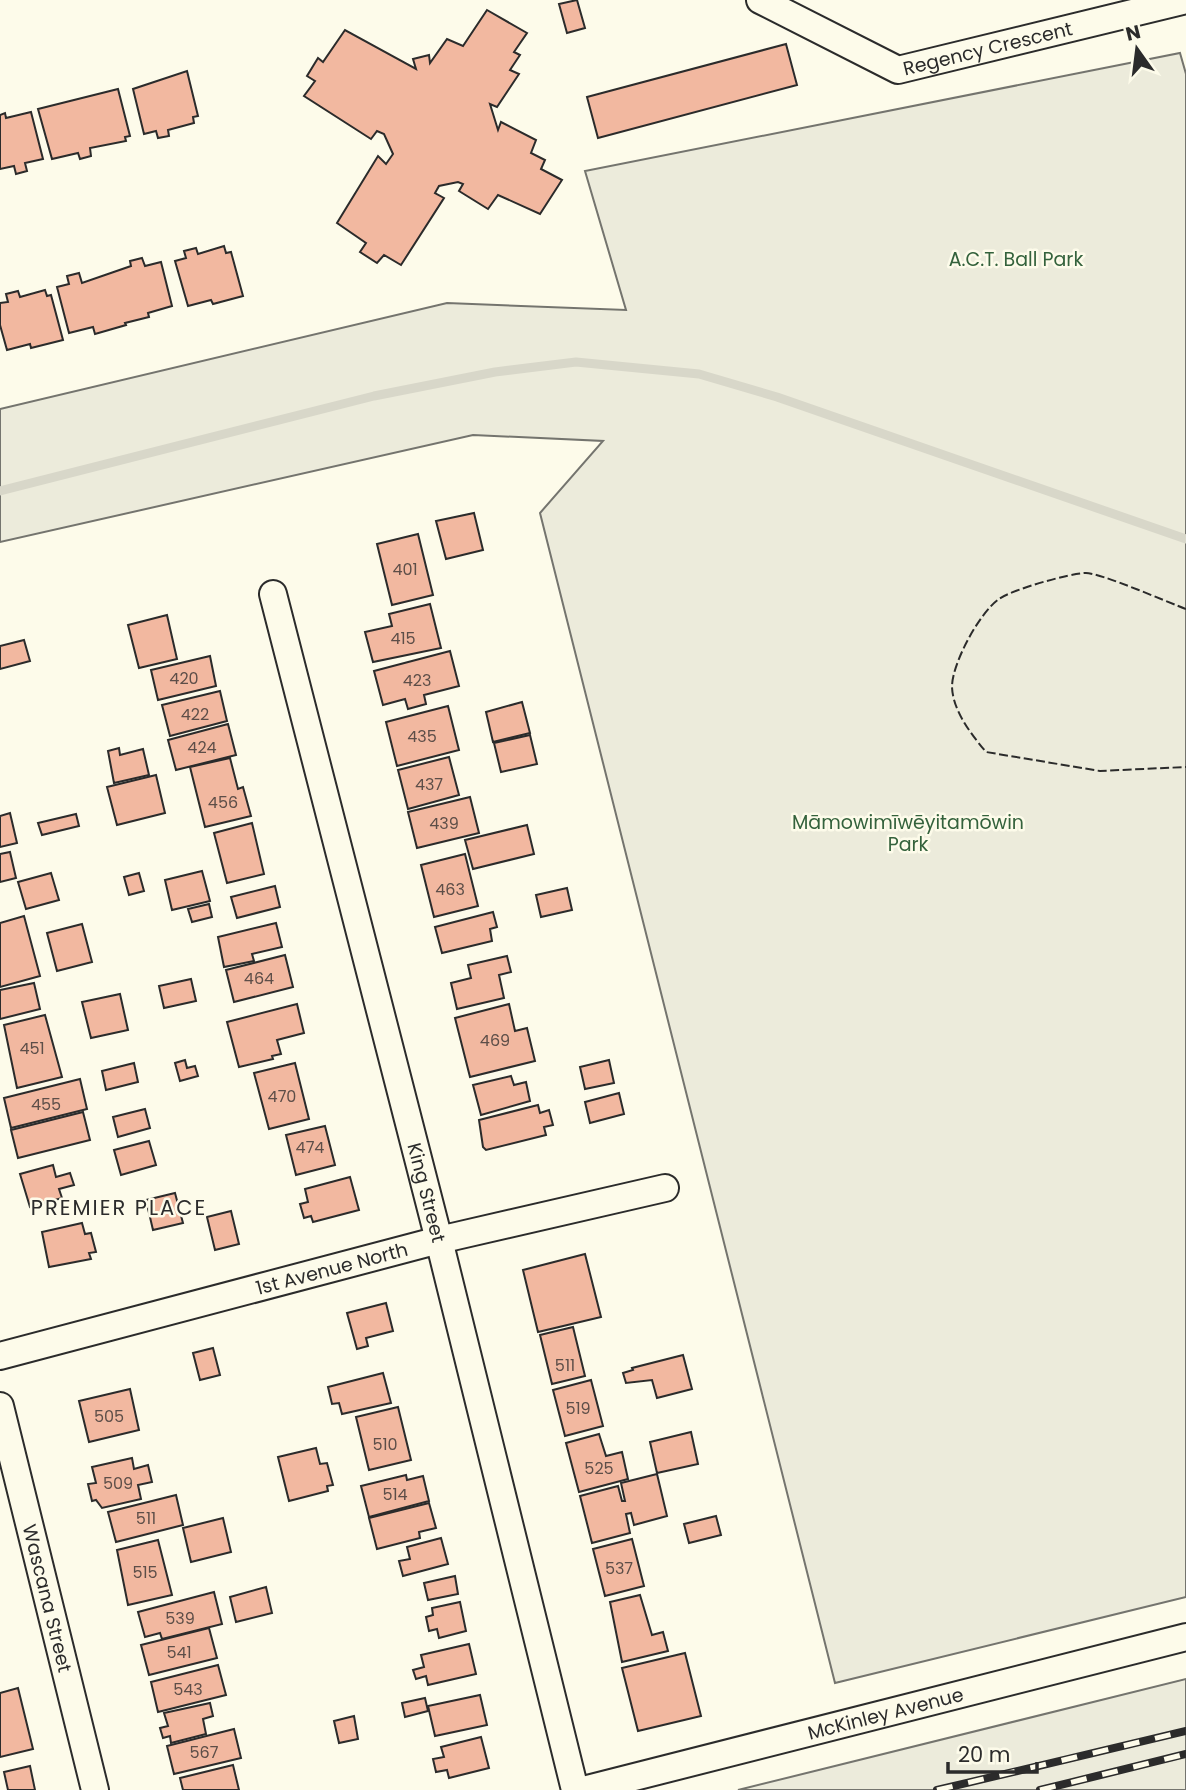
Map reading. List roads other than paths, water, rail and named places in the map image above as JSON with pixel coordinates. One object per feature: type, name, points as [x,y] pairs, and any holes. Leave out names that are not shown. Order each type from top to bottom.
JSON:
[{"type":"street","name":"Regency Crescent","points":[[760,0],[898,70],[1186,0]]},
{"type":"street","name":"King Street","points":[[273,594],[439,1240],[575,1790]]},
{"type":"street","name":"1st Avenue North","points":[[0,1356],[439,1240],[665,1188]]},
{"type":"street","name":"Wascana Street","points":[[0,1406],[95,1790]]},
{"type":"street","name":"McKinley Avenue","points":[[583,1790],[1186,1637]]},
{"type":"waterway","points":[[0,491],[374,396],[495,372],[576,362],[699,374],[777,397],[1186,539]]},
{"type":"railway","points":[[937,1790],[1186,1731]]},
{"type":"railway","points":[[1040,1790],[1186,1754]]},
{"type":"district","name":"PREMIER PLACE","points":[[119,1208]]},
{"type":"park label","name":"A.C.T. Ball Park","points":[[1016,259]]},
{"type":"park label","name":"Māmowimīwēyitamōwin Park","points":[[908,833]]}]
